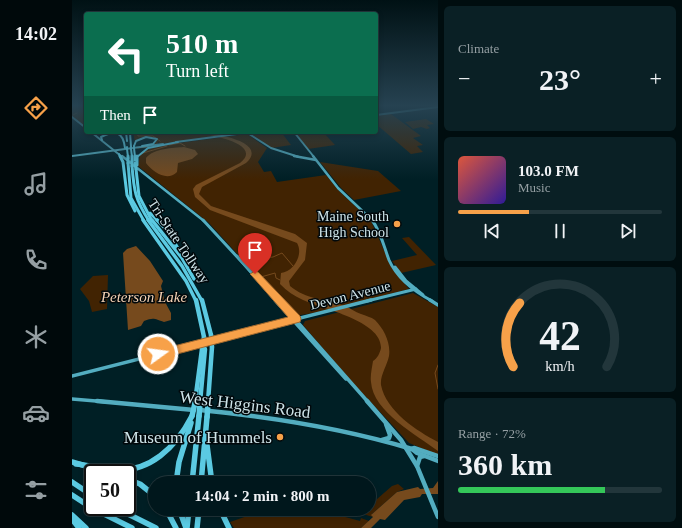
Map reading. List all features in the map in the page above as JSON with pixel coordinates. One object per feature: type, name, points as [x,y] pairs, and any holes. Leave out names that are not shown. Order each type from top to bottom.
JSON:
[{"type":"highway","points":[[102,140],[101,137],[107,134],[121,134],[124,138],[126,148]]},
{"type":"highway","name":"Tri-State Tollway","points":[[126,134],[129,192],[138,213],[186,281],[198,307],[204,337],[197,404]]},
{"type":"highway","name":"Tri-State Tollway","points":[[131,134],[133,148],[132,161],[135,166],[134,192],[139,205],[197,287],[206,308],[212,347],[206,439],[202,476]]},
{"type":"highway","points":[[142,146],[153,144],[156,139],[152,137],[141,138],[136,141],[133,148],[138,193],[143,206],[183,258],[197,287]]},
{"type":"highway","points":[[135,166],[138,156],[146,149],[178,142]]},
{"type":"highway","points":[[119,154],[123,162],[127,194],[132,208],[138,213]]},
{"type":"highway","points":[[74,463],[119,470],[142,466],[157,459],[173,446],[181,437],[197,404]]},
{"type":"highway","points":[[193,476],[199,416],[197,404]]},
{"type":"highway","points":[[177,476],[192,416]]},
{"type":"highway","points":[[206,439],[211,476]]},
{"type":"highway","points":[[74,463],[84,466]]},
{"type":"highway","points":[[72,482],[84,490]]},
{"type":"highway","points":[[136,484],[148,491]]},
{"type":"highway","points":[[72,495],[92,508],[132,528]]},
{"type":"highway","points":[[72,515],[86,528]]},
{"type":"highway","points":[[132,516],[156,528]]},
{"type":"highway","points":[[170,516],[176,528]]},
{"type":"highway","points":[[182,516],[187,528]]},
{"type":"highway","points":[[187,528],[188,516]]},
{"type":"highway","points":[[197,528],[198,516]]},
{"type":"highway","points":[[223,516],[229,528]]},
{"type":"highway","points":[[72,519],[79,528]]},
{"type":"main road","points":[[94,134],[202,218],[237,256],[386,423],[406,448],[417,466],[438,517]]},
{"type":"main road","points":[[72,156],[234,134]]},
{"type":"main road","points":[[250,134],[272,150],[319,164]]},
{"type":"main road","points":[[296,134],[338,188],[373,221],[396,272],[415,290],[438,305]]},
{"type":"main road","points":[[115,150],[193,140]]},
{"type":"main road","points":[[111,148],[126,148]]},
{"type":"main road","points":[[306,159],[316,160]]},
{"type":"main road","name":"Devon Avenue","points":[[72,376],[415,290]]},
{"type":"main road","name":"West Higgins Road","points":[[72,399],[256,416],[319,426],[382,440],[406,448],[414,448],[438,456]]},
{"type":"main road","points":[[382,440],[389,438],[390,435],[386,423]]},
{"type":"main road","name":"West Higgins Road","points":[[412,449],[424,456],[438,461]]},
{"type":"main road","points":[[417,466],[420,457],[424,456]]},
{"type":"shaded area","points":[[383,130],[412,130],[421,136],[413,138],[423,145],[417,146],[423,152],[411,154]]},
{"type":"shaded area","points":[[133,134],[229,134],[160,144],[158,142],[158,144],[153,145],[157,140],[149,136],[143,137],[135,142]]},
{"type":"shaded area","points":[[247,134],[267,148],[258,162],[264,172],[271,171],[277,182],[326,175],[340,192],[371,221],[388,259],[399,277],[409,289],[326,311],[294,316],[209,223],[138,166],[140,155],[145,150],[163,145]]},
{"type":"shaded area","points":[[251,134],[283,134],[291,145],[271,148]]},
{"type":"shaded area","points":[[297,134],[325,134],[335,145],[308,149]]},
{"type":"shaded area","points":[[320,162],[378,171],[401,191],[354,200],[341,188]]},
{"type":"shaded area","points":[[409,237],[436,265],[401,273],[392,261],[417,255],[402,238]]},
{"type":"shaded area","points":[[108,275],[107,309],[92,312],[89,301],[80,289],[93,276]]},
{"type":"shaded area","points":[[413,293],[438,307],[438,455],[409,443],[353,383],[303,325],[305,321]]},
{"type":"shaded area","points":[[398,484],[404,489],[397,492],[376,510],[376,500],[392,486]]},
{"type":"shaded area","points":[[248,516],[342,516],[360,521],[361,518],[369,521],[361,528],[234,528],[230,522]]},
{"type":"water","points":[[205,134],[223,136],[244,143],[250,148],[251,155],[246,163],[202,187],[199,194],[211,206],[295,234],[307,243],[305,260],[289,281],[290,286],[302,294],[345,306],[375,320],[384,332],[389,346],[389,356],[381,381],[384,394],[396,412],[412,426],[438,442],[438,451],[397,422],[379,403],[374,393],[371,372],[373,361],[378,356],[381,348],[379,339],[372,330],[350,317],[312,304],[300,298],[285,289],[280,284],[281,273],[290,270],[298,258],[299,248],[297,243],[210,210],[195,197],[193,189],[196,185],[240,163],[246,156],[245,150],[239,145],[220,137]]},
{"type":"water","points":[[184,147],[195,150],[198,154],[192,159],[178,163],[177,172],[173,175],[160,175],[152,170],[146,163],[146,158],[154,152],[164,149]]},
{"type":"water","name":"Peterson Lake","points":[[136,246],[150,261],[163,281],[161,286],[165,302],[171,313],[171,320],[164,322],[150,319],[144,321],[141,326],[128,330],[123,253],[127,249]]},
{"type":"water","points":[[438,481],[438,494],[422,494],[420,497],[404,500],[385,520],[380,519],[371,528],[361,528],[373,517],[372,516],[376,516],[376,511],[397,492],[418,487],[420,489],[433,488]]},
{"type":"waterway","points":[[138,134],[138,136],[153,136],[160,141]]},
{"type":"waterway","points":[[169,145],[180,143],[185,146]]},
{"type":"waterway","points":[[143,153],[167,146]]},
{"type":"waterway","points":[[138,148],[148,147]]},
{"type":"waterway","points":[[244,260],[252,262],[254,259],[273,257],[282,253],[293,266]]},
{"type":"waterway","points":[[261,277],[275,273],[276,278],[280,280]]},
{"type":"waterway","points":[[438,365],[435,373],[438,389]]},
{"type":"place","name":"Maine South High School","points":[[397,224]]},
{"type":"place","name":"Museum of Hummels","points":[[280,437]]},
{"type":"route","points":[[158,354],[296,319],[255,274]]}]
